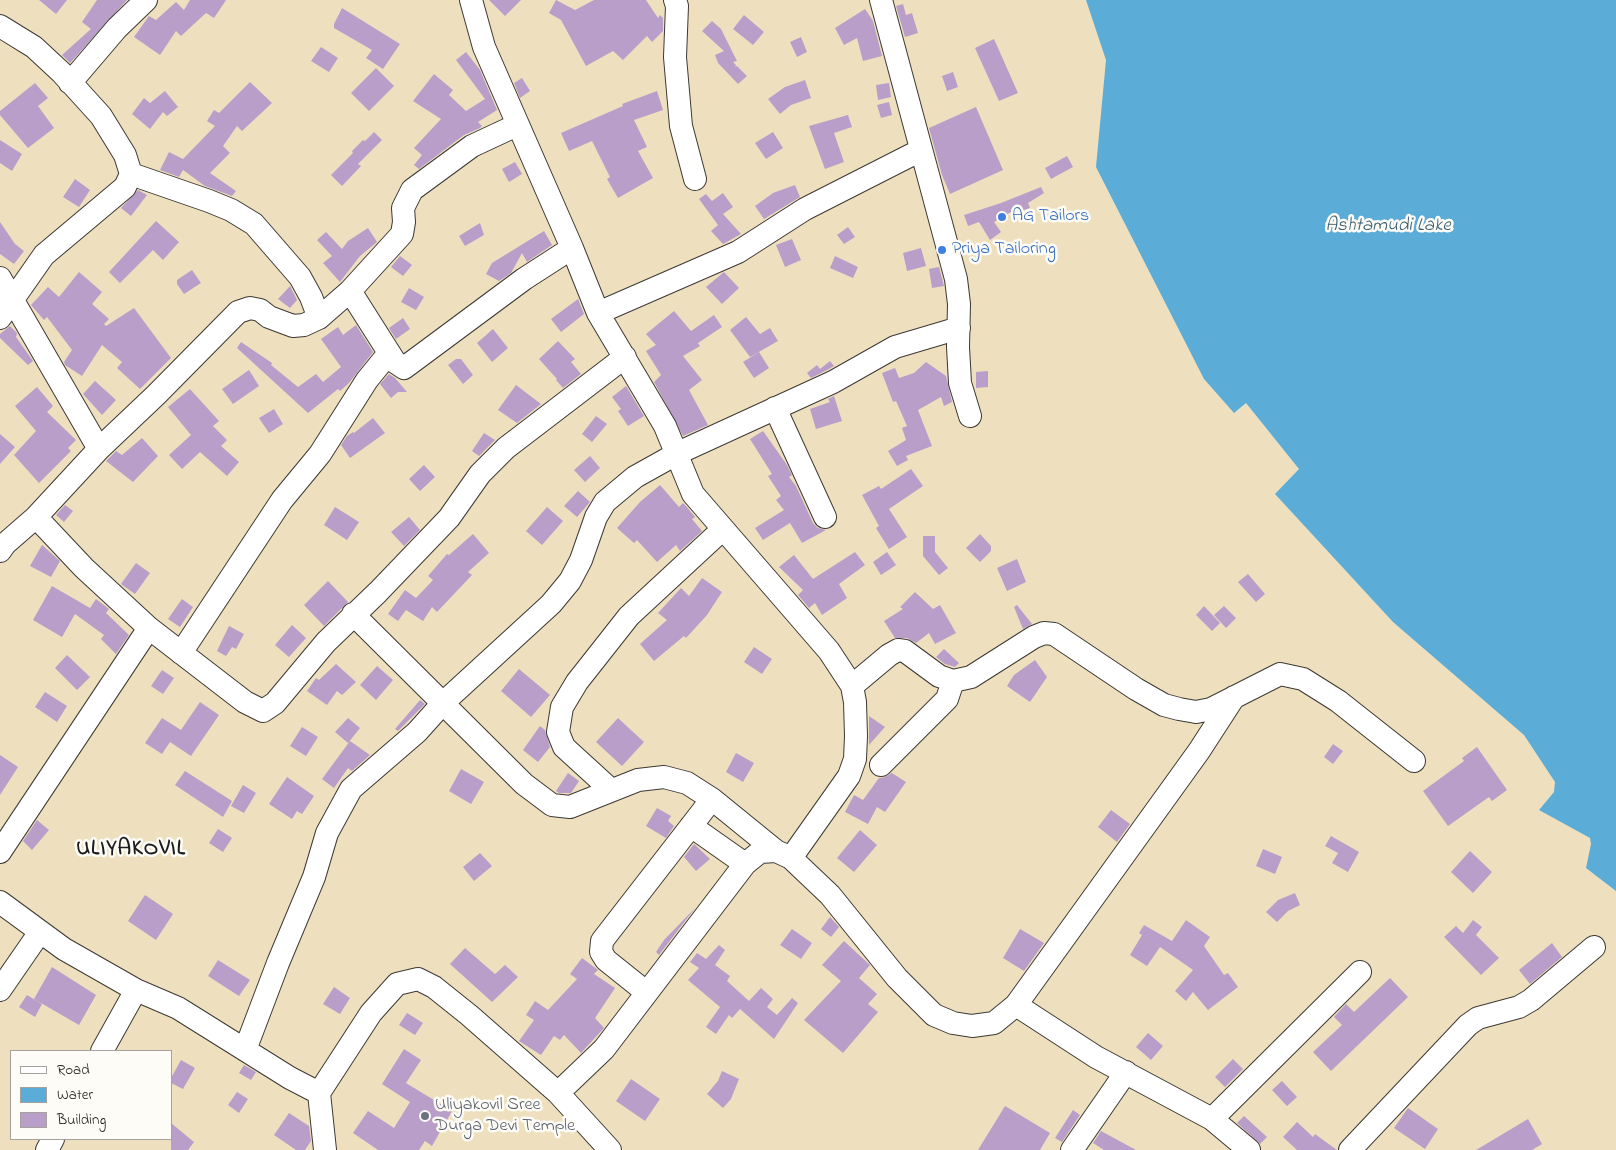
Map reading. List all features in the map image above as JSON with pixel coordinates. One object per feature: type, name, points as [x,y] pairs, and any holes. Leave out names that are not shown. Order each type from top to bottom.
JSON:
[{"type":"street","points":[[70,82],[117,28],[146,0]]},
{"type":"street","points":[[472,0],[484,47],[572,248],[598,313],[665,426],[678,453],[693,494],[829,650],[852,686],[855,702],[856,736],[854,759],[849,776],[784,855]]},
{"type":"street","points":[[675,0],[677,6],[675,57],[681,126],[695,179]]},
{"type":"street","points":[[881,0],[956,279],[960,383],[970,416]]},
{"type":"street","points":[[0,26],[34,47],[101,116],[125,155],[131,174],[125,187],[44,255],[0,318]]},
{"type":"street","points":[[0,552],[5,544],[36,517],[99,449],[156,395],[238,312],[250,308],[260,310],[269,317],[293,326],[304,325],[319,318],[350,291],[402,234],[404,222],[403,208],[412,190],[472,146],[517,125]]},
{"type":"street","points":[[598,313],[738,252],[805,210],[921,150]]},
{"type":"street","points":[[131,174],[209,201],[231,210],[254,224],[300,277],[312,297],[319,318]]},
{"type":"street","points":[[350,291],[389,353],[399,366],[404,368],[524,279],[572,248]]},
{"type":"street","points":[[0,278],[99,449]]},
{"type":"street","points":[[246,1050],[278,963],[314,877],[327,833],[352,789],[416,732],[443,703],[551,604],[570,581],[581,560],[596,517],[605,502],[635,477],[678,453],[833,382],[895,347],[959,328]]},
{"type":"street","points":[[181,653],[282,500],[320,454],[367,380],[389,353]]},
{"type":"street","points":[[36,517],[84,568],[149,628],[245,702],[263,711],[275,703],[320,649],[449,518],[480,474],[506,448],[625,357]]},
{"type":"street","points":[[775,408],[825,517]]},
{"type":"street","points":[[610,789],[564,746],[558,732],[562,707],[577,682],[629,616],[723,529]]},
{"type":"street","points":[[353,614],[524,784],[552,805],[570,807],[610,789],[638,780],[664,777],[687,783],[712,799],[784,855],[830,895],[897,978],[934,1015],[953,1023],[972,1026],[994,1023],[1016,1005],[1194,758],[1234,697]]},
{"type":"street","points":[[0,852],[149,628]]},
{"type":"street","points":[[852,686],[889,655],[898,650],[905,651],[938,676],[953,681],[971,677],[1034,637],[1044,633],[1054,634],[1136,689],[1164,705],[1196,712],[1211,709],[1280,674],[1304,679],[1338,701],[1414,762]]},
{"type":"street","points":[[881,765],[948,698],[953,681]]},
{"type":"street","points":[[646,992],[606,960],[600,947],[611,928],[712,799]]},
{"type":"street","points":[[691,826],[745,864]]},
{"type":"street","points":[[558,1094],[604,1049],[745,864],[760,852],[784,855]]},
{"type":"street","points":[[0,902],[64,949],[136,990],[178,1008],[318,1093]]},
{"type":"street","points":[[0,990],[40,932]]},
{"type":"street","points":[[1350,1150],[1468,1026],[1478,1018],[1519,1007],[1594,948]]},
{"type":"street","points":[[1212,1119],[1360,972]]},
{"type":"street","points":[[325,1150],[318,1093],[371,1013],[397,984],[418,979],[434,987],[469,1015],[558,1094],[610,1150]]},
{"type":"street","points":[[103,1050],[136,990]]},
{"type":"street","points":[[1016,1005],[1096,1057],[1212,1119],[1249,1150]]},
{"type":"street","points":[[1072,1150],[1126,1072]]},
{"type":"water","name":"Ashtamudi Lake","points":[[1086,0],[1616,0],[1616,891],[1586,868],[1591,844],[1590,838],[1539,810],[1554,792],[1555,782],[1524,735],[1393,622],[1275,494],[1299,469],[1246,403],[1234,413],[1204,379],[1096,167],[1106,60]]},
{"type":"building","points":[[39,0],[67,0],[56,14]]},
{"type":"building","points":[[97,0],[127,0],[70,63],[62,55],[91,29],[82,22]]},
{"type":"building","points":[[190,0],[226,0],[214,18],[206,13],[181,36],[176,31],[160,55],[134,37],[149,16],[156,20],[176,2],[184,10]]},
{"type":"building","points":[[489,0],[521,0],[505,16]]},
{"type":"building","points":[[556,0],[575,10],[594,0],[646,0],[658,18],[660,15],[663,18],[663,31],[652,42],[647,36],[623,60],[613,51],[586,66],[561,20],[549,13]]},
{"type":"building","points":[[903,4],[906,15],[912,13],[918,33],[905,37],[896,6]]},
{"type":"building","points":[[342,8],[400,44],[383,69],[366,58],[372,50],[334,28]]},
{"type":"building","points":[[865,9],[873,21],[882,56],[863,61],[857,38],[844,45],[835,28]]},
{"type":"building","points":[[744,15],[764,32],[753,45],[733,29]]},
{"type":"building","points":[[712,21],[721,29],[737,61],[733,62],[736,65],[735,67],[737,66],[747,76],[738,84],[718,63],[715,55],[724,51],[702,31]]},
{"type":"building","points":[[801,37],[807,52],[797,57],[790,42]]},
{"type":"building","points":[[994,39],[1018,93],[999,101],[975,48]]},
{"type":"building","points":[[321,47],[338,58],[329,72],[311,61]]},
{"type":"building","points":[[466,52],[480,70],[497,110],[478,122],[482,126],[480,128],[464,135],[419,169],[414,165],[422,155],[414,148],[441,119],[413,101],[434,74],[453,90],[449,95],[466,111],[485,99],[456,60]]},
{"type":"building","points":[[376,68],[394,86],[369,111],[351,93]]},
{"type":"building","points":[[953,72],[958,87],[947,91],[942,76]]},
{"type":"building","points":[[522,78],[530,91],[520,98],[514,83]]},
{"type":"building","points":[[805,80],[811,98],[791,105],[780,114],[768,99],[785,87]]},
{"type":"building","points":[[250,82],[272,103],[242,131],[237,126],[223,146],[230,153],[210,173],[236,191],[232,196],[205,186],[183,170],[179,177],[160,170],[169,152],[183,159],[215,126],[207,121],[214,110],[219,113]]},
{"type":"building","points":[[35,83],[48,98],[38,106],[54,128],[28,148],[0,115],[0,111]]},
{"type":"building","points":[[889,83],[891,97],[878,100],[876,85]]},
{"type":"building","points":[[165,91],[178,107],[167,116],[163,112],[150,129],[132,114],[144,98],[150,103]]},
{"type":"building","points":[[657,91],[663,110],[634,120],[647,147],[638,151],[653,178],[618,198],[607,179],[610,177],[592,141],[569,151],[561,133],[623,106],[622,104]]},
{"type":"building","points":[[889,102],[892,115],[881,118],[877,105]]},
{"type":"building","points":[[976,107],[1003,170],[950,194],[942,175],[929,128]]},
{"type":"building","points":[[848,115],[852,127],[834,133],[844,162],[825,169],[809,126]]},
{"type":"building","points":[[374,132],[382,140],[358,164],[361,166],[342,186],[331,175],[363,140],[365,141]]},
{"type":"building","points":[[773,132],[783,148],[766,159],[755,143]]},
{"type":"building","points":[[0,140],[22,154],[12,171],[0,163]]},
{"type":"building","points":[[1067,156],[1073,167],[1051,179],[1045,168]]},
{"type":"building","points":[[515,162],[522,174],[509,182],[502,169]]},
{"type":"building","points":[[75,179],[90,190],[79,207],[63,197]]},
{"type":"building","points":[[795,185],[800,197],[764,219],[755,206],[773,193]]},
{"type":"building","points":[[1041,187],[1044,193],[1028,203],[1030,208],[1018,212],[1016,209],[994,222],[1001,232],[990,240],[979,222],[968,226],[964,215]]},
{"type":"building","points":[[138,190],[147,195],[131,216],[121,208]]},
{"type":"building","points":[[723,193],[733,207],[723,214],[741,234],[723,244],[711,231],[718,225],[699,199],[706,194],[712,201]]},
{"type":"building","points":[[156,221],[179,242],[163,260],[153,250],[120,283],[109,272]]},
{"type":"building","points":[[0,222],[15,244],[24,251],[14,264],[0,254]]},
{"type":"building","points":[[480,223],[484,235],[465,246],[459,236]]},
{"type":"building","points":[[848,227],[855,237],[844,244],[837,235]]},
{"type":"building","points":[[368,228],[377,242],[360,256],[340,282],[323,263],[332,256],[317,240],[326,232],[342,249],[348,241]]},
{"type":"building","points":[[544,231],[552,245],[527,262],[522,253],[511,273],[499,281],[486,274],[492,263]]},
{"type":"building","points":[[792,239],[801,260],[785,267],[776,245]]},
{"type":"building","points":[[921,248],[926,266],[907,271],[903,253]]},
{"type":"building","points":[[400,256],[412,265],[403,276],[391,267]]},
{"type":"building","points":[[835,256],[858,267],[853,278],[830,268]]},
{"type":"building","points":[[939,267],[944,286],[932,288],[929,269]]},
{"type":"building","points":[[192,270],[201,283],[184,294],[177,284],[177,280]]},
{"type":"building","points":[[79,272],[102,292],[92,304],[109,319],[104,324],[106,326],[134,308],[171,358],[140,389],[117,368],[122,362],[102,345],[82,376],[65,365],[64,362],[72,350],[47,317],[44,320],[31,305],[48,287],[59,297]]},
{"type":"building","points":[[724,272],[739,288],[722,304],[706,287]]},
{"type":"building","points":[[290,286],[297,300],[290,308],[278,299]]},
{"type":"building","points":[[409,288],[424,297],[416,310],[401,302]]},
{"type":"building","points":[[578,299],[584,314],[561,332],[551,319]]},
{"type":"building","points":[[674,311],[691,331],[714,315],[722,327],[698,343],[700,346],[683,356],[702,380],[689,390],[708,425],[683,436],[654,382],[661,375],[646,351],[656,345],[646,334]]},
{"type":"building","points":[[746,317],[760,334],[770,328],[778,341],[750,357],[730,330]]},
{"type":"building","points":[[403,318],[410,329],[396,339],[389,328]]},
{"type":"building","points":[[356,325],[373,352],[349,383],[340,391],[338,389],[308,413],[237,348],[241,342],[272,363],[271,365],[298,387],[316,374],[323,382],[341,367],[321,339],[338,327],[343,335]]},
{"type":"building","points":[[10,326],[17,333],[16,337],[33,361],[28,365],[0,338],[0,334]]},
{"type":"building","points":[[493,329],[508,348],[492,362],[477,343]]},
{"type":"building","points":[[558,341],[575,359],[571,362],[581,374],[563,388],[539,359]]},
{"type":"building","points":[[759,352],[769,368],[754,378],[743,362]]},
{"type":"building","points":[[456,359],[461,359],[473,375],[463,384],[448,365]]},
{"type":"building","points":[[830,361],[834,366],[827,370],[811,378],[807,373],[817,365],[820,369]]},
{"type":"building","points":[[926,362],[946,376],[952,402],[944,406],[941,397],[918,410],[932,446],[906,456],[908,460],[897,466],[888,451],[906,440],[902,428],[907,426],[896,401],[893,402],[882,373],[895,368],[899,378],[914,373]]},
{"type":"building","points":[[249,370],[259,386],[233,404],[222,389]]},
{"type":"building","points":[[988,371],[988,387],[976,388],[976,372]]},
{"type":"building","points":[[389,374],[407,392],[398,392],[391,398],[380,384]]},
{"type":"building","points":[[95,381],[116,400],[102,415],[83,394]]},
{"type":"building","points":[[516,385],[541,404],[517,423],[498,410]]},
{"type":"building","points":[[626,386],[644,416],[628,426],[618,411],[621,409],[612,397]]},
{"type":"building","points":[[37,387],[53,406],[47,412],[76,440],[68,448],[71,451],[39,483],[14,455],[36,431],[15,406]]},
{"type":"building","points":[[190,389],[219,421],[213,426],[227,440],[221,446],[239,462],[227,476],[200,452],[182,469],[169,455],[191,435],[168,407]]},
{"type":"building","points":[[834,396],[842,421],[816,429],[810,409],[830,402],[828,399]]},
{"type":"building","points":[[274,409],[283,424],[269,433],[259,418]]},
{"type":"building","points":[[596,416],[607,424],[592,442],[582,434]]},
{"type":"building","points":[[373,418],[385,433],[350,458],[341,445],[347,436],[354,433]]},
{"type":"building","points":[[763,431],[787,465],[792,475],[789,477],[796,486],[813,523],[818,528],[826,530],[802,543],[790,523],[763,540],[755,528],[784,510],[776,500],[781,496],[768,476],[772,474],[750,439]]},
{"type":"building","points":[[484,433],[495,440],[479,456],[472,451]]},
{"type":"building","points":[[0,434],[15,447],[0,464]]},
{"type":"building","points":[[142,438],[158,456],[133,482],[106,461],[116,451],[122,455]]},
{"type":"building","points":[[590,456],[600,468],[585,482],[574,470]]},
{"type":"building","points":[[424,465],[435,477],[420,491],[409,479]]},
{"type":"building","points":[[911,469],[923,486],[889,509],[907,537],[889,549],[876,528],[879,526],[862,495],[879,486],[881,489]]},
{"type":"building","points":[[660,485],[679,507],[683,503],[686,506],[695,517],[692,519],[702,531],[680,551],[676,545],[657,562],[637,540],[634,543],[617,528],[640,502]]},
{"type":"building","points":[[578,491],[590,502],[577,517],[564,506]]},
{"type":"building","points":[[65,505],[73,511],[64,522],[56,515]]},
{"type":"building","points":[[335,507],[359,522],[347,540],[324,525]]},
{"type":"building","points":[[547,507],[563,521],[542,545],[526,531]]},
{"type":"building","points":[[409,517],[420,530],[404,546],[391,532]]},
{"type":"building","points":[[473,534],[489,553],[468,572],[472,575],[437,612],[432,607],[423,621],[406,610],[398,621],[388,614],[405,590],[416,598],[433,580],[428,576],[447,554],[449,555]]},
{"type":"building","points":[[980,534],[991,546],[991,551],[980,562],[966,548]]},
{"type":"building","points":[[923,536],[935,536],[935,552],[948,568],[939,575],[923,556]]},
{"type":"building","points":[[42,545],[60,561],[51,577],[30,566]]},
{"type":"building","points":[[855,552],[865,565],[839,584],[847,598],[822,615],[815,603],[809,608],[798,595],[803,590],[779,567],[794,555],[813,579]]},
{"type":"building","points":[[887,552],[896,565],[881,575],[873,562]]},
{"type":"building","points":[[1017,559],[1026,582],[1007,591],[997,568]]},
{"type":"building","points":[[136,563],[150,573],[135,594],[121,584]]},
{"type":"building","points":[[1248,574],[1265,594],[1256,602],[1238,582]]},
{"type":"building","points":[[702,578],[722,592],[707,615],[686,638],[684,636],[654,661],[640,644],[667,620],[658,613],[681,588],[689,596]]},
{"type":"building","points":[[328,581],[348,602],[324,626],[304,605]]},
{"type":"building","points":[[52,586],[90,608],[96,599],[109,609],[106,613],[129,635],[116,654],[101,639],[104,635],[75,614],[62,637],[33,620]]},
{"type":"building","points":[[915,592],[933,609],[940,605],[956,633],[935,644],[929,633],[916,643],[907,638],[895,638],[884,621],[903,609],[900,607]]},
{"type":"building","points":[[182,599],[193,607],[180,627],[168,619]]},
{"type":"building","points":[[1017,605],[1032,624],[1023,629],[1014,607]]},
{"type":"building","points":[[1204,606],[1220,623],[1212,631],[1196,615]]},
{"type":"building","points":[[1224,606],[1236,618],[1226,628],[1214,615]]},
{"type":"building","points":[[292,625],[306,638],[289,657],[275,645]]},
{"type":"building","points":[[229,626],[244,634],[236,649],[232,647],[226,656],[217,651]]},
{"type":"building","points":[[754,647],[772,659],[762,674],[744,662]]},
{"type":"building","points":[[944,649],[959,663],[955,667],[945,664],[936,657]]},
{"type":"building","points":[[67,655],[90,677],[77,690],[55,668]]},
{"type":"building","points":[[1035,660],[1047,677],[1030,702],[1007,686],[1014,675]]},
{"type":"building","points":[[336,664],[356,682],[342,695],[337,691],[327,705],[307,691],[316,678],[319,680]]},
{"type":"building","points":[[377,666],[393,680],[376,700],[360,685]]},
{"type":"building","points":[[519,669],[550,695],[531,717],[501,691]]},
{"type":"building","points":[[162,670],[174,678],[163,694],[151,686]]},
{"type":"building","points":[[45,692],[67,706],[57,722],[35,707]]},
{"type":"building","points":[[420,700],[425,704],[398,731],[395,729]]},
{"type":"building","points":[[200,702],[219,715],[191,756],[170,742],[162,754],[145,743],[162,718],[181,730]]},
{"type":"building","points":[[869,716],[885,727],[869,745]]},
{"type":"building","points":[[348,718],[360,728],[348,743],[335,732]]},
{"type":"building","points":[[618,718],[644,742],[622,766],[596,742]]},
{"type":"building","points":[[540,726],[545,730],[550,747],[538,762],[523,750]]},
{"type":"building","points":[[302,727],[318,737],[306,756],[290,746]]},
{"type":"building","points":[[350,741],[370,755],[352,771],[348,768],[334,788],[322,779]]},
{"type":"building","points":[[1333,744],[1343,751],[1333,764],[1324,757]]},
{"type":"building","points":[[1477,747],[1507,790],[1492,801],[1489,797],[1448,826],[1423,791],[1464,761],[1462,758]]},
{"type":"building","points":[[736,753],[754,763],[743,782],[726,772]]},
{"type":"building","points":[[0,755],[18,767],[0,795]]},
{"type":"building","points":[[461,769],[484,782],[471,804],[449,791]]},
{"type":"building","points":[[185,771],[232,801],[223,817],[175,785]]},
{"type":"building","points":[[568,773],[579,781],[571,793],[559,793],[556,791]]},
{"type":"building","points":[[892,773],[906,782],[885,812],[877,807],[868,824],[845,812],[854,795],[863,800],[879,778]]},
{"type":"building","points":[[287,777],[314,796],[302,814],[297,811],[292,819],[269,804]]},
{"type":"building","points":[[243,785],[256,793],[244,813],[231,806]]},
{"type":"building","points":[[657,808],[671,816],[668,821],[674,826],[666,838],[646,826]]},
{"type":"building","points":[[1111,810],[1130,824],[1117,842],[1098,827]]},
{"type":"building","points":[[37,820],[49,830],[32,850],[23,841]]},
{"type":"building","points":[[218,829],[232,838],[223,852],[209,843]]},
{"type":"building","points":[[860,830],[877,845],[854,872],[837,858]]},
{"type":"building","points":[[1331,836],[1359,852],[1348,872],[1332,863],[1338,853],[1325,846]]},
{"type":"building","points":[[694,844],[710,859],[696,871],[684,857]]},
{"type":"building","points":[[1263,849],[1282,857],[1275,874],[1256,866]]},
{"type":"building","points":[[1470,851],[1492,872],[1473,893],[1451,872]]},
{"type":"building","points":[[480,853],[492,866],[474,881],[463,867]]},
{"type":"building","points":[[1295,893],[1300,905],[1288,911],[1277,922],[1266,912],[1278,900]]},
{"type":"building","points":[[145,895],[173,914],[156,940],[128,921]]},
{"type":"building","points":[[695,908],[659,955],[656,952],[664,940]]},
{"type":"building","points":[[830,917],[839,927],[831,937],[821,929]]},
{"type":"building","points":[[1186,920],[1210,937],[1204,946],[1224,975],[1228,973],[1238,987],[1208,1010],[1193,992],[1186,1001],[1175,991],[1193,970],[1160,947],[1147,966],[1130,955],[1142,935],[1139,933],[1144,925],[1172,941]]},
{"type":"building","points":[[1473,920],[1482,927],[1476,935],[1499,958],[1481,975],[1444,937],[1456,926],[1463,933]]},
{"type":"building","points":[[792,929],[812,943],[801,959],[780,945]]},
{"type":"building","points":[[1020,929],[1044,943],[1024,971],[1003,958]]},
{"type":"building","points":[[844,941],[870,965],[859,978],[877,994],[868,1004],[878,1012],[843,1053],[804,1020],[841,981],[822,965]]},
{"type":"building","points":[[1552,943],[1562,957],[1530,984],[1519,970]]},
{"type":"building","points":[[719,945],[725,950],[715,965],[730,976],[727,981],[749,1001],[761,988],[773,999],[767,1007],[777,1015],[792,998],[798,1003],[774,1039],[740,1009],[732,1018],[729,1015],[716,1034],[706,1027],[720,1007],[688,980],[699,968],[690,962],[697,953],[706,959]]},
{"type":"building","points":[[465,948],[495,974],[505,965],[518,977],[492,1002],[450,964]]},
{"type":"building","points":[[582,958],[598,970],[594,974],[615,988],[595,1018],[604,1028],[581,1053],[564,1035],[560,1040],[554,1036],[541,1055],[519,1041],[534,1020],[526,1015],[535,1001],[548,1010],[577,979],[570,974]]},
{"type":"building","points":[[218,960],[250,980],[239,996],[208,976]]},
{"type":"building","points":[[52,967],[96,995],[79,1025],[34,999]]},
{"type":"building","points":[[1390,978],[1408,997],[1331,1071],[1313,1052],[1342,1025],[1334,1017],[1346,1004],[1354,1012]]},
{"type":"building","points":[[334,987],[350,998],[340,1014],[323,1004]]},
{"type":"building","points":[[27,995],[42,1004],[35,1017],[19,1007]]},
{"type":"building","points":[[407,1013],[423,1023],[415,1035],[399,1025]]},
{"type":"building","points":[[1148,1033],[1163,1046],[1151,1060],[1136,1047]]},
{"type":"building","points":[[404,1049],[421,1060],[406,1083],[452,1111],[432,1146],[425,1141],[419,1150],[378,1150],[353,1133],[368,1111],[394,1128],[410,1102],[382,1084]]},
{"type":"building","points":[[1233,1059],[1243,1069],[1225,1087],[1215,1077]]},
{"type":"building","points":[[181,1060],[195,1068],[183,1089],[172,1084],[172,1076]]},
{"type":"building","points":[[244,1065],[256,1072],[251,1080],[239,1073]]},
{"type":"building","points":[[722,1071],[739,1079],[731,1099],[723,1108],[707,1094],[718,1081]]},
{"type":"building","points":[[631,1079],[660,1099],[645,1121],[616,1101]]},
{"type":"building","points":[[1282,1081],[1297,1097],[1287,1106],[1272,1090]]},
{"type":"building","points":[[237,1092],[248,1099],[239,1113],[228,1105]]},
{"type":"building","points":[[1005,1106],[1050,1133],[1040,1150],[978,1150]]},
{"type":"building","points":[[1408,1108],[1438,1129],[1425,1149],[1394,1128]]},
{"type":"building","points":[[1073,1110],[1080,1115],[1062,1142],[1055,1138]]},
{"type":"building","points":[[289,1113],[309,1126],[311,1141],[305,1150],[296,1150],[274,1135]]},
{"type":"building","points":[[1244,1116],[1267,1137],[1260,1144],[1237,1123]]},
{"type":"building","points":[[1528,1119],[1542,1144],[1532,1150],[1476,1150]]},
{"type":"building","points":[[1297,1122],[1313,1137],[1315,1134],[1337,1150],[1297,1150],[1283,1137]]},
{"type":"building","points":[[172,1124],[194,1142],[188,1150],[171,1150]]},
{"type":"building","points":[[1101,1131],[1136,1150],[1104,1150],[1093,1143]]},
{"type":"place","name":"AG Tailors","points":[[1002,217]]},
{"type":"place","name":"Priya Tailoring","points":[[942,250]]},
{"type":"place","name":"Uliyakovil Sree Durga Devi Temple","points":[[425,1116]]},
{"type":"district","name":"ULIYAKOVIL","points":[[131,850]]}]
